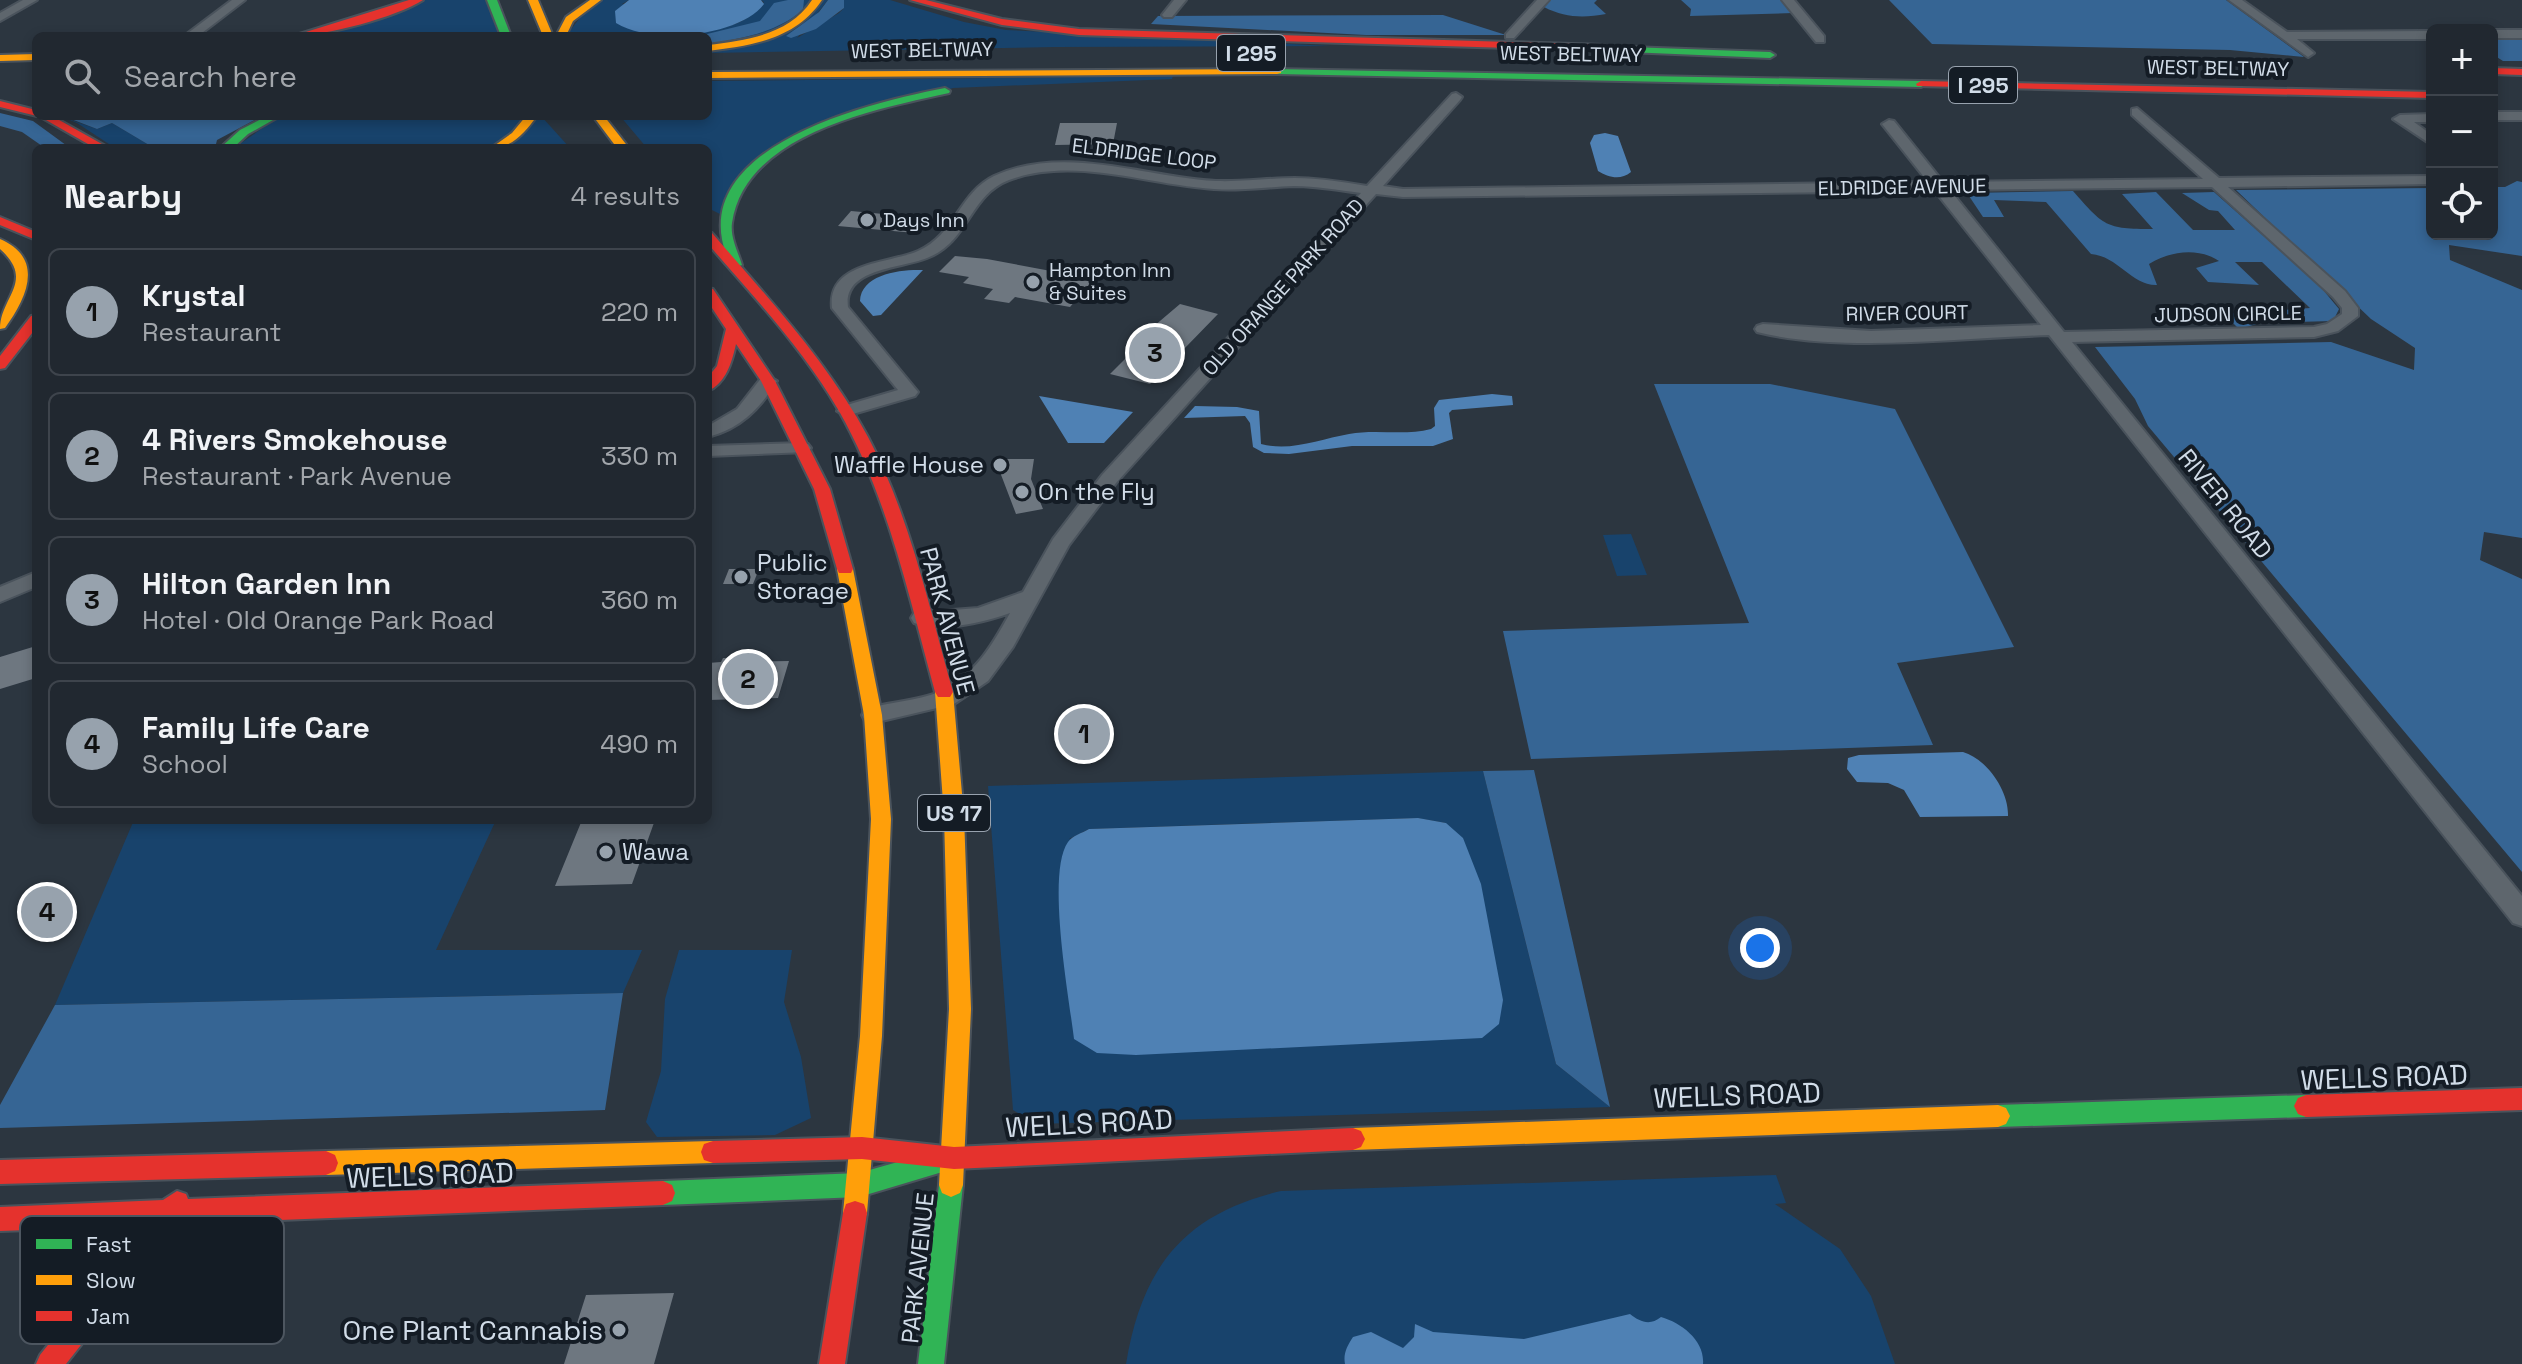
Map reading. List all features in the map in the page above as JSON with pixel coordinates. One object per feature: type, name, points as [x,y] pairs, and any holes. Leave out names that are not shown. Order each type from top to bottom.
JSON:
[{"type":"main road","points":[[314,32],[365,19],[418,0]]},
{"type":"main road","points":[[533,0],[546,32]]},
{"type":"main road","points":[[562,32],[572,15],[596,0]]},
{"type":"main road","points":[[712,47],[781,31],[813,11],[817,0]]},
{"type":"main road","points":[[915,0],[989,20],[1079,32],[1367,43],[1812,52]]},
{"type":"main road","points":[[503,1],[513,32]]},
{"type":"main road","name":"WEST BELTWAY","points":[[712,58],[1170,53],[1812,52]]},
{"type":"main road","points":[[0,58],[32,57]]},
{"type":"main road","name":"WEST BELTWAY","points":[[2301,60],[2325,68]]},
{"type":"main road","points":[[0,67],[32,66]]},
{"type":"main road","name":"WEST BELTWAY","points":[[712,75],[1093,70],[2426,95]]},
{"type":"main road","points":[[2498,71],[2522,72]]},
{"type":"main road","points":[[736,265],[727,238],[726,220],[733,197],[758,165],[785,144],[816,127],[894,100],[960,89],[1060,84],[1533,76]]},
{"type":"main road","points":[[0,104],[32,112]]},
{"type":"main road","points":[[51,120],[96,144]]},
{"type":"main road","points":[[230,144],[244,132],[267,120]]},
{"type":"main road","points":[[503,144],[529,120]]},
{"type":"main road","points":[[601,120],[616,144]]},
{"type":"main road","points":[[0,221],[32,234]]},
{"type":"main road","name":"PARK AVENUE","points":[[712,240],[794,335],[846,411],[878,480],[897,531],[946,698],[958,910],[960,1009],[954,1158],[931,1364]]},
{"type":"main road","points":[[0,243],[14,252],[21,263],[24,285],[12,310],[0,325]]},
{"type":"main road","points":[[712,298],[768,381],[822,489],[838,537],[862,640],[873,715],[881,819],[880,875],[859,1185],[832,1364]]},
{"type":"main road","points":[[0,365],[32,324]]},
{"type":"main road","points":[[712,382],[724,366],[733,329]]},
{"type":"main road","points":[[768,381],[815,366]]},
{"type":"main road","name":"WELLS ROAD","points":[[0,1172],[862,1148],[954,1158],[1528,1130],[2522,1099]]},
{"type":"main road","name":"WELLS ROAD","points":[[85,1216],[859,1185],[954,1158]]},
{"type":"main road","points":[[168,1216],[203,1168]]},
{"type":"main road","name":"WELLS ROAD","points":[[0,1219],[20,1218]]},
{"type":"main road","points":[[49,1364],[65,1344]]},
{"type":"street","points":[[0,18],[31,0]]},
{"type":"street","points":[[195,32],[239,0]]},
{"type":"street","points":[[1168,15],[1180,0]]},
{"type":"street","points":[[1510,36],[1543,0]]},
{"type":"street","points":[[1788,0],[1812,52]]},
{"type":"street","points":[[2235,0],[2287,36],[2301,60]]},
{"type":"street","points":[[2498,34],[2522,34]]},
{"type":"street","points":[[2287,36],[2426,35]]},
{"type":"street","name":"OLD ORANGE PARK ROAD","points":[[873,715],[946,698],[980,676],[1002,647],[1060,543],[1109,479],[1456,97]]},
{"type":"street","points":[[2137,112],[2219,183]]},
{"type":"street","points":[[2498,116],[2522,116]]},
{"type":"street","points":[[2426,118],[2400,119],[2426,137]]},
{"type":"street","name":"RIVER ROAD","points":[[1889,124],[2522,915]]},
{"type":"street","name":"ELDRIDGE LOOP","points":[[846,411],[909,392],[840,308],[838,295],[842,288],[869,269],[915,258],[947,243],[958,231],[973,198],[996,181],[1023,172],[1070,167],[1217,185],[1299,182],[1373,188]]},
{"type":"street","name":"ELDRIDGE AVENUE","points":[[1373,188],[1403,193],[2426,180]]},
{"type":"street","name":"JUDSON CIRCLE","points":[[2055,334],[2314,332],[2332,328],[2350,316],[2350,308],[2339,294],[2277,241],[2219,183]]},
{"type":"street","name":"RIVER COURT","points":[[1763,329],[1803,335],[1917,337],[2055,334]]},
{"type":"street","points":[[712,430],[739,418],[753,407],[768,381]]},
{"type":"street","points":[[712,451],[802,448]]},
{"type":"street","points":[[0,595],[32,581]]},
{"type":"street","points":[[921,618],[977,617],[998,613],[1031,596]]},
{"type":"shaded area","points":[[424,0],[488,0],[499,32],[323,32]]},
{"type":"shaded area","points":[[599,0],[629,0],[622,4],[678,23],[715,28],[733,25],[749,17],[764,2],[761,0],[810,0],[806,10],[712,35],[712,32],[569,32],[589,6]]},
{"type":"shaded area","points":[[629,0],[761,0],[764,4],[736,24],[706,32],[632,30],[616,23],[615,11]]},
{"type":"shaded area","points":[[804,0],[803,10],[781,24],[746,37],[712,43],[712,33],[760,21],[774,3]]},
{"type":"shaded area","points":[[821,0],[828,0],[797,38],[839,13],[844,8],[844,0],[890,0],[964,22],[1006,30],[1331,46],[712,53],[712,48]]},
{"type":"shaded area","points":[[828,0],[844,0],[844,8],[816,29],[791,38],[786,36],[819,12]]},
{"type":"shaded area","points":[[1550,0],[1597,0],[1594,3],[1606,14],[1582,16],[1559,13],[1544,7]]},
{"type":"shaded area","points":[[1681,0],[1784,0],[1793,13],[1690,16],[1691,9]]},
{"type":"shaded area","points":[[1889,0],[2226,0],[2304,57],[2230,50],[1932,44]]},
{"type":"shaded area","points":[[1443,15],[1506,35],[1366,35],[1151,24],[1158,16]]},
{"type":"shaded area","points":[[2498,38],[2522,38],[2522,61],[2503,61],[2498,58]]},
{"type":"shaded area","points":[[1173,76],[1172,79],[953,88],[793,136],[720,214],[712,210],[712,144],[644,144],[623,120],[712,120],[712,81]]},
{"type":"shaded area","points":[[0,113],[33,121],[65,144],[39,144],[22,132],[0,126]]},
{"type":"shaded area","points":[[70,120],[97,129],[112,123],[147,144],[109,144]]},
{"type":"shaded area","points":[[73,120],[254,120],[217,140],[216,144],[147,144],[112,123],[97,129]]},
{"type":"shaded area","points":[[274,120],[523,120],[498,144],[240,144]]},
{"type":"shaded area","points":[[532,120],[545,120],[566,144],[505,144]]},
{"type":"shaded area","points":[[1605,133],[1618,136],[1631,172],[1627,175],[1614,177],[1598,171],[1590,143],[1594,135]]},
{"type":"shaded area","points":[[2522,182],[2522,256],[2449,245],[2450,260],[2522,290],[2522,538],[2484,532],[2480,560],[2522,579],[2522,872],[2148,426],[2135,399],[2095,347],[2331,342],[2414,370],[2415,348],[2371,319],[2236,190],[2426,188],[2426,240],[2498,240],[2498,187]]},
{"type":"shaded area","points":[[2073,191],[2099,218],[2115,226],[2153,229],[2122,194],[2156,192],[2193,230],[2235,230],[2218,211],[2209,210],[2182,193],[2214,192],[2319,285],[2339,309],[2333,321],[2260,323],[2239,329],[2224,314],[2310,308],[2262,262],[2235,262],[2259,285],[2208,282],[2196,268],[2219,261],[2202,254],[2184,252],[2149,264],[2157,285],[2148,284],[2109,260],[2091,254],[2046,202],[1994,200],[2004,217],[1983,217],[1967,193]]},
{"type":"shaded area","points":[[923,270],[881,315],[873,316],[860,301],[862,292],[875,279],[894,272]]},
{"type":"shaded area","points":[[1654,384],[1770,384],[1895,409],[2014,647],[1897,663],[1933,745],[1531,759],[1503,631],[1749,623]]},
{"type":"shaded area","points":[[1492,394],[1512,396],[1513,405],[1452,410],[1449,413],[1453,439],[1433,446],[1352,446],[1289,454],[1264,453],[1253,447],[1250,423],[1245,416],[1184,418],[1195,406],[1259,411],[1261,444],[1283,447],[1349,434],[1431,429],[1435,426],[1434,408],[1439,400]]},
{"type":"shaded area","points":[[1039,396],[1133,412],[1104,443],[1068,443]]},
{"type":"shaded area","points":[[1631,534],[1647,575],[1617,576],[1603,535]]},
{"type":"shaded area","points":[[1963,752],[1980,761],[1995,777],[2005,796],[2008,816],[1920,817],[1904,790],[1888,783],[1857,782],[1847,769],[1848,758],[1859,755]]},
{"type":"shaded area","points":[[1534,770],[1610,1107],[1556,1064],[1483,771]]},
{"type":"shaded area","points":[[1483,771],[1556,1064],[1610,1107],[1036,1124],[1013,1110],[988,786]],"holes":[[[1417,818],[1446,823],[1069,839],[1089,829]]]},
{"type":"shaded area","points":[[1418,818],[1446,823],[1463,838],[1481,884],[1503,1000],[1499,1024],[1482,1038],[1136,1055],[1097,1053],[1074,1039],[1061,936],[1059,880],[1062,858],[1068,842],[1075,836],[1089,829]]},
{"type":"shaded area","points":[[132,824],[494,824],[436,950],[642,950],[623,993],[55,1005]]},
{"type":"shaded area","points":[[679,950],[792,950],[784,1002],[801,1057],[811,1118],[775,1135],[657,1137],[646,1122],[661,1071],[665,999]]},
{"type":"shaded area","points":[[623,993],[605,1110],[0,1128],[0,1105],[55,1005]]},
{"type":"shaded area","points":[[1776,1175],[1786,1203],[1775,1204],[1840,1249],[1871,1296],[1895,1364],[1126,1364],[1143,1299],[1156,1273],[1173,1250],[1194,1230],[1218,1214],[1281,1191]]},
{"type":"shaded area","points":[[1630,1314],[1645,1322],[1661,1317],[1684,1328],[1700,1348],[1703,1364],[1345,1364],[1346,1350],[1353,1337],[1371,1332],[1403,1348],[1414,1337],[1415,1324],[1433,1332],[1524,1339]]},
{"type":"building","points":[[1060,123],[1117,123],[1113,144],[1055,145]]},
{"type":"building","name":"Days Inn","points":[[851,211],[927,218],[915,233],[838,226]]},
{"type":"building","name":"Hampton Inn & Suites","points":[[955,256],[1099,280],[1081,301],[1076,300],[1070,307],[1015,297],[1009,303],[984,299],[993,289],[963,283],[969,277],[939,272]]},
{"type":"building","points":[[1180,304],[1218,314],[1150,384],[1110,374],[1151,333],[1147,332]]},
{"type":"building","name":"On the Fly","points":[[995,459],[1034,459],[1031,479],[1043,509],[1016,514]]},
{"type":"building","name":"Public Storage","points":[[729,569],[759,569],[753,584],[723,584]]},
{"type":"building","points":[[32,647],[32,679],[0,689],[0,657]]},
{"type":"building","points":[[723,658],[739,658],[738,662],[789,661],[778,698],[712,700],[712,663],[721,662]]},
{"type":"building","points":[[1081,713],[1113,737],[1087,756],[1055,731]]},
{"type":"building","name":"Wawa","points":[[580,824],[654,824],[632,884],[555,886]]},
{"type":"building","name":"One Plant Cannabis","points":[[674,1293],[654,1364],[564,1364],[586,1295]]},
{"type":"traffic: fast","points":[[492,0],[504,32]]},
{"type":"traffic: fast","points":[[1604,48],[1770,55]]},
{"type":"traffic: fast","points":[[1277,71],[1921,84]]},
{"type":"traffic: fast","points":[[736,265],[726,223],[735,193],[754,167],[781,146],[847,115],[945,91]]},
{"type":"traffic: fast","points":[[230,144],[244,132],[267,120]]},
{"type":"traffic: fast","points":[[1998,1116],[2306,1106]]},
{"type":"traffic: fast","points":[[663,1193],[859,1185],[940,1162]]},
{"type":"traffic: fast","points":[[931,1364],[951,1185]]},
{"type":"traffic: slow","points":[[533,0],[546,32]]},
{"type":"traffic: slow","points":[[563,32],[569,19],[596,0]]},
{"type":"traffic: slow","points":[[712,47],[754,41],[784,31],[808,13],[817,0]]},
{"type":"traffic: slow","points":[[0,58],[32,57]]},
{"type":"traffic: slow","points":[[712,75],[1277,71]]},
{"type":"traffic: slow","points":[[503,144],[529,120]]},
{"type":"traffic: slow","points":[[601,120],[620,144]]},
{"type":"traffic: slow","points":[[0,243],[19,263],[22,273],[20,293],[0,325]]},
{"type":"traffic: slow","points":[[845,569],[873,715],[881,819],[871,1036],[855,1213]]},
{"type":"traffic: slow","points":[[944,692],[954,816],[960,1009],[951,1185]]},
{"type":"traffic: slow","points":[[1353,1139],[1998,1116]]},
{"type":"traffic: slow","points":[[326,1163],[713,1152]]},
{"type":"traffic: jam","points":[[315,32],[352,23],[418,0]]},
{"type":"traffic: jam","points":[[915,0],[1002,22],[1079,32],[1604,48]]},
{"type":"traffic: jam","points":[[2498,71],[2522,72]]},
{"type":"traffic: jam","points":[[1921,84],[2426,95]]},
{"type":"traffic: jam","points":[[0,104],[32,112]]},
{"type":"traffic: jam","points":[[51,120],[96,144]]},
{"type":"traffic: jam","points":[[0,221],[32,234]]},
{"type":"traffic: jam","points":[[712,241],[814,363],[862,440],[903,546],[944,692]]},
{"type":"traffic: jam","points":[[712,298],[768,381],[822,489],[845,569]]},
{"type":"traffic: jam","points":[[0,365],[32,324]]},
{"type":"traffic: jam","points":[[712,382],[724,366],[733,329]]},
{"type":"traffic: jam","points":[[2306,1106],[2522,1099]]},
{"type":"traffic: jam","points":[[713,1152],[862,1148],[954,1158],[1353,1139]]},
{"type":"traffic: jam","points":[[0,1172],[326,1163]]},
{"type":"traffic: jam","points":[[76,1216],[663,1193]]},
{"type":"traffic: jam","points":[[167,1216],[177,1203]]},
{"type":"traffic: jam","points":[[832,1364],[855,1213]]},
{"type":"traffic: jam","points":[[0,1219],[20,1218]]},
{"type":"traffic: jam","points":[[49,1364],[65,1344]]},
{"type":"place","name":"Days Inn","points":[[867,220]]},
{"type":"place","name":"Hampton Inn & Suites","points":[[1033,282]]},
{"type":"place","name":"Hilton Garden Inn","points":[[1155,353]]},
{"type":"place","name":"Waffle House","points":[[1000,465]]},
{"type":"place","name":"On the Fly","points":[[1022,492]]},
{"type":"place","name":"Public Storage","points":[[741,577]]},
{"type":"place","name":"4 Rivers Smokehouse","points":[[748,679]]},
{"type":"place","name":"Krystal","points":[[1084,734]]},
{"type":"place","name":"Wawa","points":[[606,852]]},
{"type":"place","name":"Family Life Care","points":[[47,912]]},
{"type":"place","name":"One Plant Cannabis","points":[[619,1330]]}]
